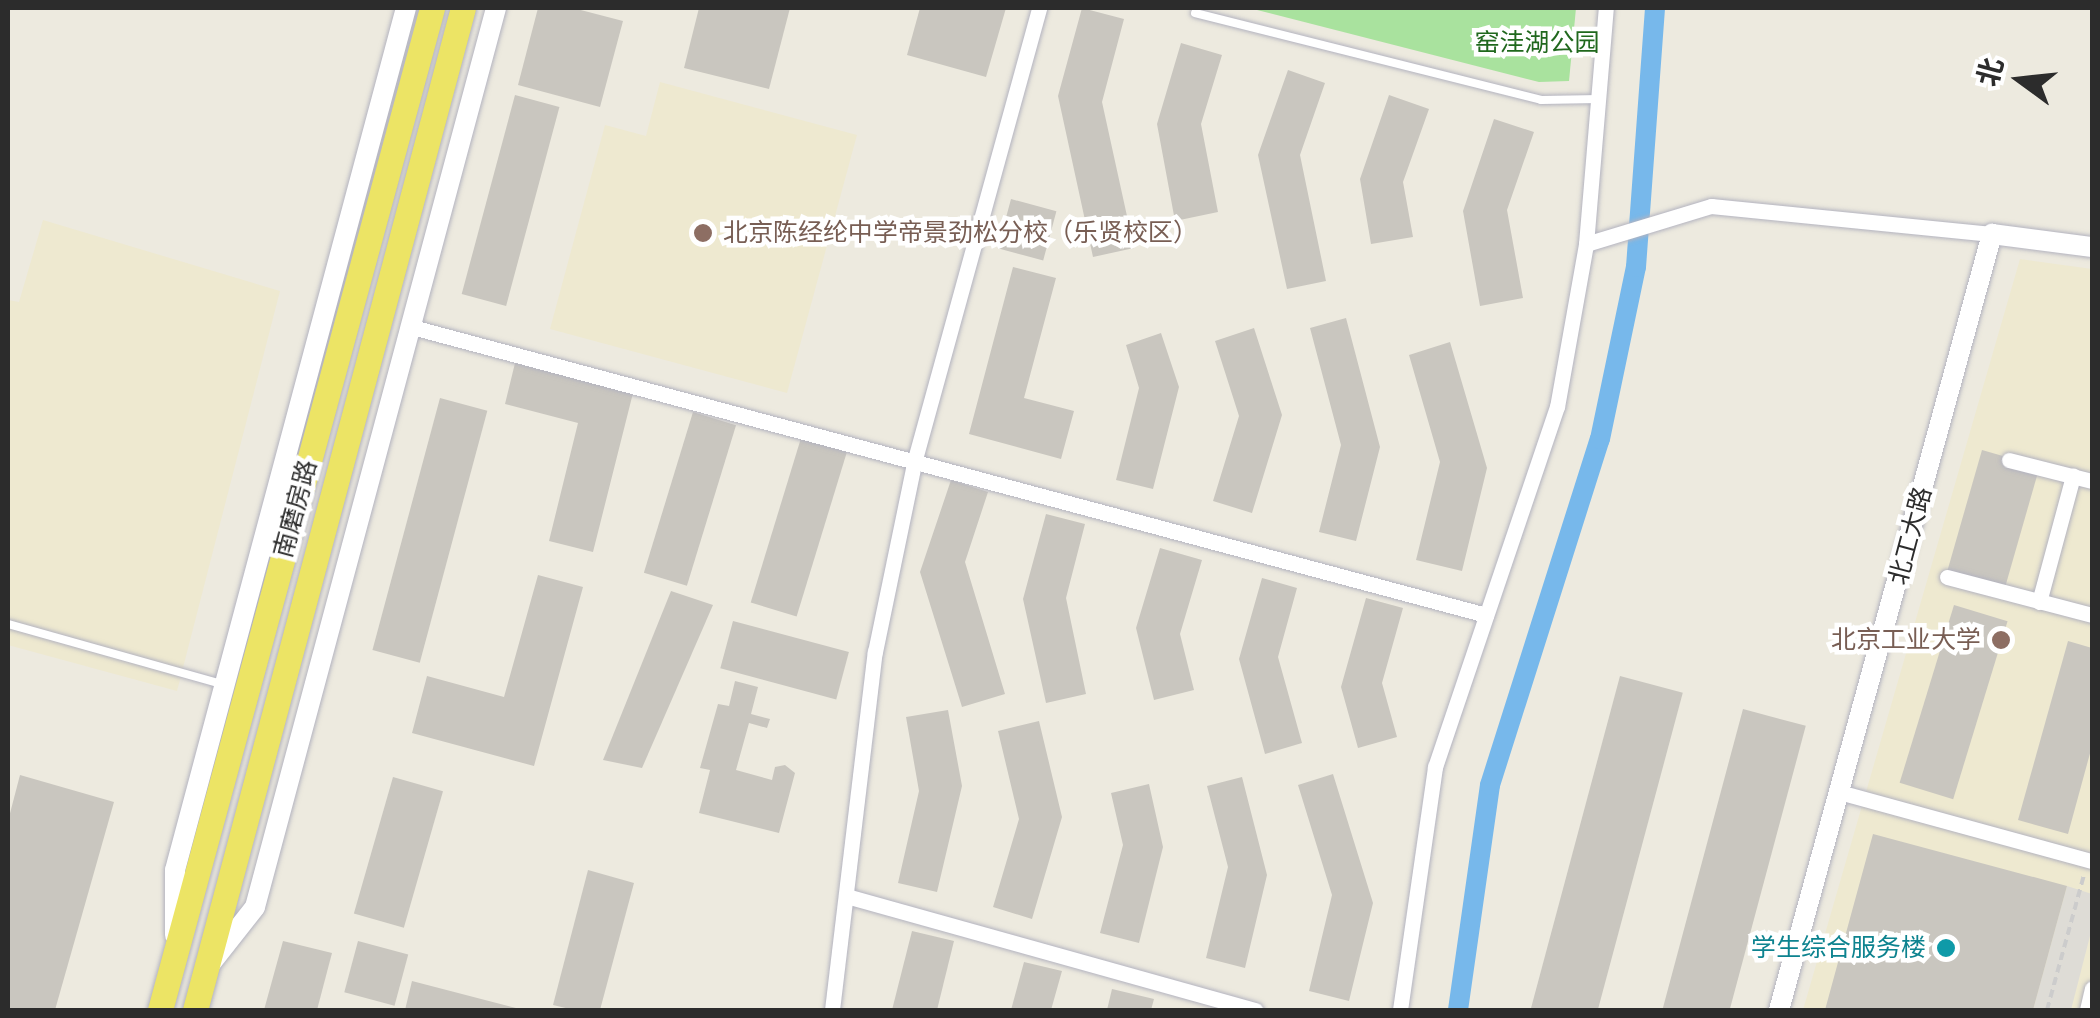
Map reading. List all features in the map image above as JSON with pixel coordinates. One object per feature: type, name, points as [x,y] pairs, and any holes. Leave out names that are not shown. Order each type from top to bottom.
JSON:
[{"type":"main road","name":"南磨房路","points":[[160,1010],[432,8]]},
{"type":"main road","name":"南磨房路","points":[[195,1010],[435,95],[464,8]]},
{"type":"street","points":[[174,957],[175,870],[406,8]]},
{"type":"street","points":[[206,969],[255,908],[412,327],[442,195],[496,8]]},
{"type":"street","points":[[832,1010],[850,897],[875,652],[914,459],[1039,8]]},
{"type":"street","points":[[1400,1010],[1435,766],[1557,407],[1586,244],[1606,8]]},
{"type":"street","points":[[363,168],[419,55]]},
{"type":"street","points":[[435,95],[442,195]]},
{"type":"street","points":[[1586,244],[1711,206],[2092,247]]},
{"type":"street","name":"北工大路","points":[[1778,1010],[1992,234]]},
{"type":"street","points":[[412,327],[1486,615]]},
{"type":"street","points":[[2009,460],[2092,480]]},
{"type":"street","points":[[2039,602],[2073,476]]},
{"type":"street","points":[[1947,577],[2092,615]]},
{"type":"street","points":[[1838,792],[2090,861]]},
{"type":"street","points":[[850,897],[1256,1010]]},
{"type":"street","points":[[2086,1010],[2092,989]]},
{"type":"lane","points":[[1195,13],[1541,100],[1601,99]]},
{"type":"lane","points":[[8,624],[222,684]]},
{"type":"path","points":[[2047,1010],[2090,861]]},
{"type":"shaded area","name":"北京陈经纶中学帝景劲松分校（乐贤校区）","points":[[660,82],[857,135],[787,393],[550,329],[605,125],[646,136]]},
{"type":"shaded area","points":[[43,220],[280,291],[177,691],[8,645],[8,300],[19,302]]},
{"type":"shaded area","name":"北京工业大学","points":[[2020,259],[2092,269],[2092,1010],[1803,1010]]},
{"type":"shaded area","points":[[2067,886],[2092,894],[2092,928],[2071,1010],[2033,1010]]},
{"type":"green space","name":"窑洼湖公园","points":[[1249,8],[1576,8],[1569,81],[1539,82]]},
{"type":"building","points":[[538,8],[573,8],[623,21],[600,107],[518,85]]},
{"type":"building","points":[[699,8],[790,8],[769,89],[684,68]]},
{"type":"building","points":[[920,8],[1006,8],[986,77],[907,55]]},
{"type":"building","points":[[1082,8],[1124,19],[1102,102],[1134,248],[1093,257],[1058,96]]},
{"type":"building","points":[[1181,43],[1222,55],[1201,124],[1218,212],[1175,221],[1157,124]]},
{"type":"building","points":[[1288,70],[1325,83],[1300,155],[1326,281],[1287,289],[1258,155]]},
{"type":"building","points":[[515,95],[559,107],[506,306],[462,294]]},
{"type":"building","points":[[1389,95],[1429,109],[1403,182],[1413,237],[1371,244],[1360,179]]},
{"type":"building","points":[[1494,119],[1534,132],[1507,210],[1523,298],[1480,306],[1463,211]]},
{"type":"building","points":[[1011,199],[1056,211],[1043,260],[998,248]]},
{"type":"building","points":[[1013,267],[1056,278],[1024,398],[1074,411],[1061,459],[969,434]]},
{"type":"building","points":[[1346,318],[1380,447],[1356,541],[1319,532],[1341,445],[1310,328]]},
{"type":"building","points":[[1254,328],[1282,415],[1252,513],[1213,501],[1239,416],[1215,341]]},
{"type":"building","points":[[1161,333],[1179,387],[1153,489],[1116,480],[1139,388],[1126,345]]},
{"type":"building","points":[[1450,342],[1487,468],[1462,571],[1416,560],[1440,462],[1409,355]]},
{"type":"building","points":[[515,363],[633,393],[593,552],[549,541],[578,423],[505,404]]},
{"type":"building","points":[[440,398],[487,411],[420,663],[372,650]]},
{"type":"building","points":[[693,412],[736,425],[687,586],[644,573]]},
{"type":"building","points":[[801,438],[847,452],[797,617],[751,602]]},
{"type":"building","points":[[1982,450],[2040,467],[2003,593],[1946,577]]},
{"type":"building","points":[[951,480],[988,492],[965,562],[1005,694],[962,707],[920,572]]},
{"type":"building","points":[[1046,514],[1085,524],[1066,598],[1086,694],[1046,703],[1023,599]]},
{"type":"building","points":[[1160,548],[1202,560],[1180,634],[1194,690],[1154,700],[1136,628]]},
{"type":"building","points":[[538,575],[583,587],[534,766],[412,733],[427,676],[504,697]]},
{"type":"building","points":[[1262,578],[1297,588],[1278,657],[1302,743],[1265,754],[1239,659]]},
{"type":"building","points":[[671,591],[713,605],[642,768],[603,760]]},
{"type":"building","points":[[1366,598],[1403,608],[1382,683],[1397,737],[1358,748],[1341,687]]},
{"type":"building","points":[[1954,605],[2008,621],[1953,799],[1900,783]]},
{"type":"building","points":[[733,621],[849,652],[836,699],[720,668]]},
{"type":"building","points":[[2068,641],[2092,648],[2092,746],[2068,834],[2018,820]]},
{"type":"building","points":[[1620,676],[1683,693],[1598,1010],[1531,1010]]},
{"type":"building","points":[[735,681],[758,687],[751,714],[770,719],[767,728],[749,723],[736,770],[772,780],[775,767],[785,765],[795,773],[779,833],[699,813],[710,770],[700,768],[718,704],[729,706]]},
{"type":"building","points":[[1743,709],[1806,726],[1730,1010],[1663,1009]]},
{"type":"building","points":[[948,710],[962,786],[937,892],[898,883],[919,791],[906,717]]},
{"type":"building","points":[[1039,721],[1062,817],[1032,919],[993,907],[1019,819],[998,731]]},
{"type":"building","points":[[1333,774],[1373,903],[1349,1001],[1309,991],[1332,895],[1298,785]]},
{"type":"building","points":[[20,775],[114,802],[55,1010],[8,1010],[8,821]]},
{"type":"building","points":[[393,777],[443,791],[404,928],[354,913]]},
{"type":"building","points":[[1242,777],[1267,875],[1245,968],[1206,958],[1228,867],[1207,786]]},
{"type":"building","points":[[1149,784],[1163,847],[1139,943],[1100,933],[1123,845],[1111,793]]},
{"type":"building","name":"学生综合服务楼","points":[[1873,834],[2067,886],[2033,1010],[1825,1010]]},
{"type":"building","points":[[588,870],[634,883],[600,1010],[574,1010],[553,1005]]},
{"type":"building","points":[[912,931],[954,941],[937,1010],[892,1010]]},
{"type":"building","points":[[283,941],[332,953],[317,1010],[264,1010]]},
{"type":"building","points":[[358,941],[408,954],[395,1006],[344,992]]},
{"type":"building","points":[[1024,962],[1062,971],[1051,1010],[1011,1010]]},
{"type":"building","points":[[412,981],[520,1009],[520,1010],[405,1010]]},
{"type":"building","points":[[1112,989],[1154,999],[1151,1010],[1107,1010]]},
{"type":"waterway","points":[[1458,1010],[1490,785],[1600,439],[1636,267],[1655,8]]},
{"type":"place","name":"北京陈经纶中学帝景劲松分校（乐贤校区）","points":[[703,233]]},
{"type":"place","name":"北京工业大学","points":[[2001,640]]},
{"type":"place","name":"学生综合服务楼","points":[[1946,948]]}]
